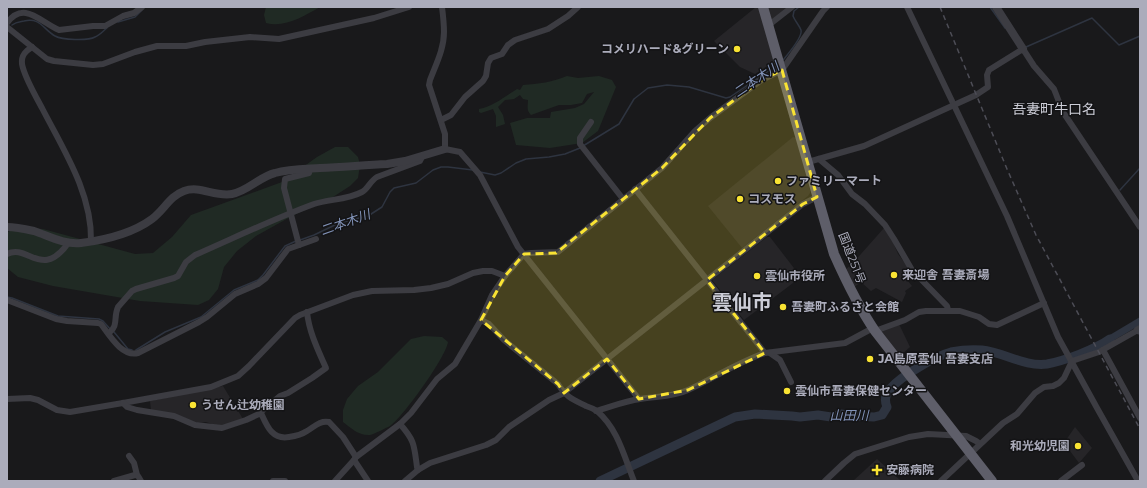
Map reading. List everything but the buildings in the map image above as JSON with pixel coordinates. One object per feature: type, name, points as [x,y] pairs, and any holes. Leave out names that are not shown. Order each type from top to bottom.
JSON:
[{"type":"highway","name":"国道251号","points":[[763,7],[834,254],[846,283],[874,329],[992,481]]},
{"type":"street","points":[[7,23],[16,13],[24,8],[59,30],[105,26],[123,16],[134,13],[142,7]]},
{"type":"street","points":[[7,27],[47,59],[93,65],[103,64],[135,52],[157,46],[186,46],[205,42],[250,37],[279,39],[374,18],[409,7]]},
{"type":"street","points":[[442,7],[444,31],[443,43],[441,54],[429,85],[445,134],[445,149]]},
{"type":"street","points":[[441,120],[451,115],[465,97],[483,81],[491,58],[502,54],[508,45],[515,40],[548,29],[568,16],[578,7]]},
{"type":"street","points":[[768,25],[792,7]]},
{"type":"street","points":[[907,7],[1007,216],[1065,348],[1138,481]]},
{"type":"street","points":[[996,7],[1034,66],[1054,89],[1063,112],[1140,227]]},
{"type":"street","points":[[335,481],[355,458],[400,424],[410,414],[437,379],[454,364],[480,320],[492,295],[505,276],[524,254],[558,252],[662,168],[695,131],[710,118],[780,66],[824,8]]},
{"type":"street","points":[[32,47],[23,55],[23,68],[37,99],[72,166],[83,192],[91,222],[91,241]]},
{"type":"street","points":[[808,162],[864,146],[954,106],[987,89],[988,85],[986,75],[989,70],[1023,49]]},
{"type":"street","points":[[591,122],[580,138],[579,142],[623,199]]},
{"type":"street","points":[[7,227],[32,231],[69,242],[79,243],[106,238],[136,228],[152,219],[178,194],[186,190],[194,189],[225,195],[243,190],[262,177],[272,174],[310,169],[387,164],[404,161],[445,149],[460,152],[478,172],[518,247],[530,260],[639,399]]},
{"type":"street","points":[[111,331],[118,308],[132,291],[178,276],[186,262],[195,255],[290,213],[322,201],[343,198],[360,193],[372,180],[377,177],[420,161],[422,156]]},
{"type":"street","points":[[819,159],[838,175],[852,194],[865,204],[885,225],[912,270],[947,306],[948,310]]},
{"type":"street","points":[[298,242],[284,188],[284,180],[308,173],[310,169]]},
{"type":"street","points":[[635,189],[707,280],[768,353],[780,360],[791,382]]},
{"type":"street","points":[[405,481],[418,470],[430,463],[486,445],[496,440],[509,427],[549,400],[564,393],[803,204],[817,197]]},
{"type":"street","points":[[7,300],[56,319],[98,323],[111,331],[126,353],[138,353],[199,322],[212,314],[235,294],[258,284],[266,278],[284,252],[298,242],[316,239]]},
{"type":"street","points":[[7,254],[11,252],[18,252],[38,259],[51,259],[58,255],[69,242]]},
{"type":"street","points":[[7,399],[22,397],[38,400],[63,412],[124,403],[211,387],[238,376],[295,318],[307,312],[353,295],[372,291],[430,288],[448,284],[473,273],[482,271],[492,271],[505,276]]},
{"type":"street","points":[[596,411],[639,399],[669,396],[684,392],[724,370],[768,353],[845,343],[874,329],[905,320],[919,312],[948,310],[970,313],[989,324],[998,325],[1044,303]]},
{"type":"street","points":[[124,403],[127,407],[174,416],[195,425],[222,428],[261,413],[262,410],[280,396],[288,393],[326,368],[315,344],[308,322],[307,312]]},
{"type":"street","points":[[480,320],[489,324],[504,340],[558,384],[569,398],[596,411],[612,427],[619,440],[632,478]]},
{"type":"street","points":[[1071,360],[1103,350],[1139,330]]},
{"type":"street","points":[[1103,350],[1140,418]]},
{"type":"street","points":[[941,481],[1003,423],[1017,414],[1035,392],[1044,387],[1053,386],[1059,383],[1064,378],[1071,360]]},
{"type":"street","points":[[261,413],[274,435],[284,438],[299,436],[321,422],[329,422],[343,436],[368,481]]},
{"type":"street","points":[[400,424],[409,434],[413,442],[418,470]]},
{"type":"street","points":[[825,481],[855,454],[909,437],[928,434],[970,437],[980,444]]},
{"type":"street","points":[[129,456],[134,463],[137,475],[141,481]]},
{"type":"street","points":[[1061,481],[1082,465]]},
{"type":"street","points":[[114,481],[137,475]]},
{"type":"street","points":[[273,481],[285,481]]},
{"type":"highlighted area","points":[[782,70],[817,197],[803,204],[707,280],[765,353],[688,390],[639,399],[607,359],[564,393],[558,384],[481,320],[505,276],[524,254],[556,253],[662,168],[710,118],[760,81]]},
{"type":"shaded area","points":[[266,7],[320,7],[287,23],[273,24],[266,23],[264,15]]},
{"type":"shaded area","points":[[756,7],[759,7],[774,62],[755,74],[740,67],[714,41]]},
{"type":"shaded area","points":[[766,7],[790,7],[771,22]]},
{"type":"shaded area","points":[[567,76],[578,78],[599,76],[612,80],[616,87],[598,131],[582,143],[550,148],[516,145],[510,123],[527,118],[550,118],[551,112],[575,108],[584,104],[594,92],[587,94],[582,103],[559,105],[531,115],[528,110],[528,100],[523,99],[520,95],[514,99],[505,100],[498,107],[503,115],[505,124],[496,127],[496,116],[493,109],[481,113],[479,112],[479,109],[494,103],[517,89],[520,90],[523,85],[556,80]]},
{"type":"shaded area","points":[[793,137],[796,138],[810,193],[742,248],[708,206]]},
{"type":"shaded area","points":[[335,147],[348,147],[358,157],[360,165],[358,178],[350,186],[333,197],[292,216],[256,236],[237,251],[224,267],[218,289],[209,300],[198,305],[140,301],[53,286],[18,277],[7,268],[8,232],[16,227],[43,229],[135,254],[153,253],[172,237],[191,215],[282,182],[317,157]]},
{"type":"shaded area","points":[[884,228],[892,240],[898,254],[914,275],[907,280],[912,286],[905,291],[906,293],[902,302],[876,288],[871,291],[861,282],[853,288],[845,270]]},
{"type":"shaded area","name":"雲仙市役所","points":[[767,237],[770,237],[797,272],[797,280],[744,320],[712,280]]},
{"type":"shaded area","points":[[899,324],[910,347],[900,356],[880,332]]},
{"type":"shaded area","points":[[424,336],[442,337],[448,342],[432,373],[414,399],[396,420],[390,426],[370,435],[359,433],[343,422],[343,410],[347,399],[358,386],[378,372],[411,339]]},
{"type":"shaded area","name":"うせん辻幼稚園","points":[[223,386],[243,419],[225,425],[215,425],[206,422],[197,423],[151,410],[150,401]]},
{"type":"shaded area","name":"和光幼児園","points":[[1075,427],[1092,448],[1079,463],[1064,443]]},
{"type":"shaded area","name":"安藤病院","points":[[877,459],[901,481],[853,481]]},
{"type":"water","points":[[1140,317],[1140,325],[1101,348],[1098,342]]},
{"type":"waterway","name":"二本木川","points":[[783,60],[800,37],[801,30],[793,16],[794,11],[799,7]]},
{"type":"waterway","points":[[990,7],[1005,28]]},
{"type":"waterway","points":[[118,22],[135,17],[142,10]]},
{"type":"waterway","points":[[1026,47],[1092,18],[1119,45],[1140,36]]},
{"type":"waterway","points":[[12,25],[29,20],[34,21],[41,24],[55,36],[75,40],[92,38],[107,28]]},
{"type":"waterway","name":"二本木川","points":[[583,146],[619,124],[634,99],[648,88],[667,85],[689,87],[726,98],[730,97],[776,66]]},
{"type":"waterway","name":"二本木川","points":[[480,172],[495,175],[526,159],[565,154],[580,148]]},
{"type":"waterway","name":"二本木川","points":[[300,240],[339,223],[368,216],[382,207],[390,192],[394,188],[416,183],[433,170],[441,167],[473,170]]},
{"type":"waterway","points":[[1120,190],[1140,168]]},
{"type":"waterway","name":"二本木川","points":[[136,350],[165,332],[201,317],[234,290],[258,280],[285,246],[296,241]]},
{"type":"waterway","name":"二本木川","points":[[7,297],[58,316],[99,319],[103,321],[111,330]]},
{"type":"waterway","name":"二本木川","points":[[114,332],[128,349],[132,350]]},
{"type":"waterway","name":"山田川","points":[[600,481],[735,417],[755,414],[800,417],[818,415],[831,417],[841,414],[874,417],[882,415],[887,407],[885,399],[886,395],[896,383],[919,367],[951,352],[982,350],[998,353],[1031,363],[1047,364],[1080,354],[1097,347],[1110,339]]},
{"type":"railway","points":[[940,7],[1036,235],[1140,429]]},
{"type":"place","name":"コメリハード&グリーン","points":[[737,49]]},
{"type":"place","name":"ファミリーマート","points":[[778,181]]},
{"type":"place","name":"コスモス","points":[[740,199]]},
{"type":"place","name":"来迎舎 吾妻斎場","points":[[894,275]]},
{"type":"place","name":"雲仙市役所","points":[[757,276]]},
{"type":"place","name":"吾妻町ふるさと会館","points":[[783,307]]},
{"type":"place","name":"JA島原雲仙 吾妻支店","points":[[870,359]]},
{"type":"place","name":"雲仙市吾妻保健センター","points":[[787,391]]},
{"type":"place","name":"うせん辻幼稚園","points":[[193,405]]},
{"type":"place","name":"和光幼児園","points":[[1078,446]]},
{"type":"place","name":"安藤病院","points":[[877,470]]},
{"type":"district","name":"吾妻町牛口名","points":[[1054,109]]},
{"type":"district","name":"雲仙市","points":[[742,302]]}]
